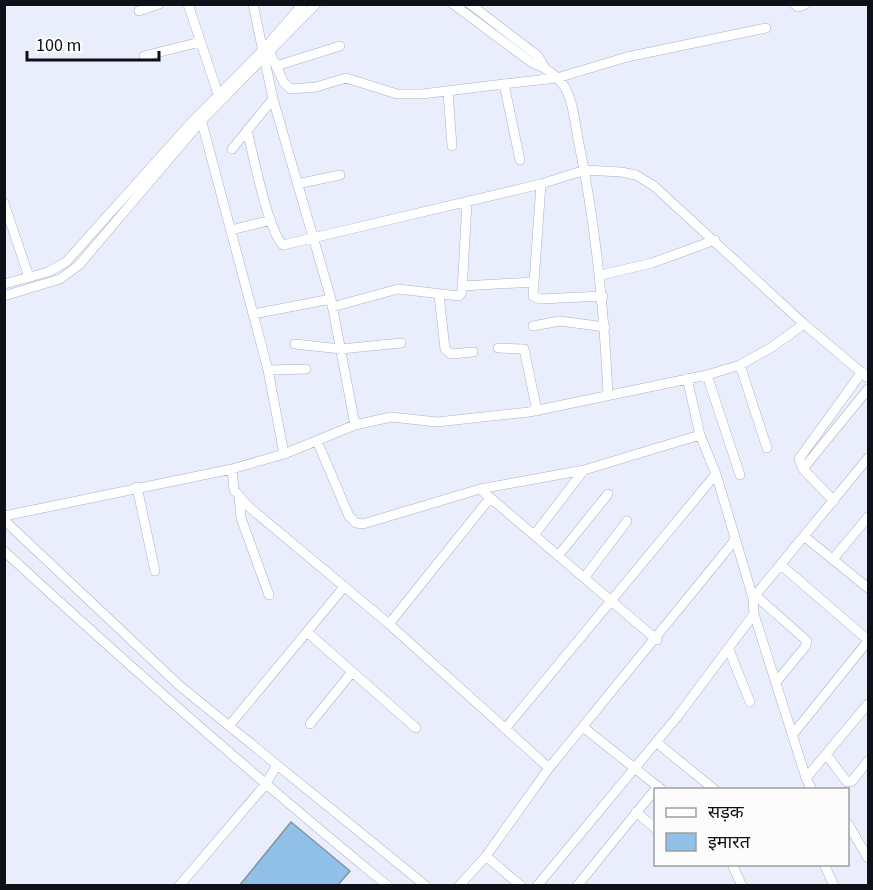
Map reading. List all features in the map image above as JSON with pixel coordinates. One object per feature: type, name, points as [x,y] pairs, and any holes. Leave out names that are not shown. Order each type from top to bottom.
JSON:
[{"type":"street","points":[[139,11],[159,4]]},
{"type":"street","points":[[188,4],[218,93]]},
{"type":"street","points":[[253,4],[266,53],[273,99],[331,303],[355,425]]},
{"type":"street","points":[[4,296],[60,279],[79,265],[218,93],[266,53],[303,4]]},
{"type":"street","points":[[4,284],[57,268],[71,257],[200,117],[316,4]]},
{"type":"street","points":[[453,4],[531,62],[544,67],[557,78],[569,97],[585,170],[601,275],[608,395]]},
{"type":"street","points":[[470,4],[538,56],[544,67]]},
{"type":"street","points":[[794,4],[798,7],[806,4]]},
{"type":"street","points":[[266,53],[276,66],[284,83],[291,89],[316,87],[346,78],[397,94],[448,92],[557,78],[627,57],[766,28]]},
{"type":"street","points":[[144,56],[200,42]]},
{"type":"street","points":[[276,66],[340,46]]},
{"type":"street","points":[[504,84],[520,160]]},
{"type":"street","points":[[448,92],[452,146]]},
{"type":"street","points":[[232,149],[273,99]]},
{"type":"street","points":[[200,117],[268,370],[284,453]]},
{"type":"street","points":[[247,130],[277,240],[283,245],[541,184],[585,170],[636,175],[654,186],[804,324],[865,375],[800,455],[799,463],[803,469],[834,501]]},
{"type":"street","points":[[297,184],[340,175]]},
{"type":"street","points":[[541,184],[533,293],[536,298],[603,296]]},
{"type":"street","points":[[253,314],[331,303],[398,290],[459,296],[462,286],[466,202]]},
{"type":"street","points":[[4,203],[29,277]]},
{"type":"street","points":[[231,230],[271,220]]},
{"type":"street","points":[[601,275],[652,263],[715,240]]},
{"type":"street","points":[[71,257],[79,265]]},
{"type":"street","points":[[462,286],[534,282]]},
{"type":"street","points":[[439,295],[445,349],[451,354],[473,352]]},
{"type":"street","points":[[533,326],[560,321],[604,327]]},
{"type":"street","points":[[4,518],[137,487],[232,469],[284,453],[355,425],[392,417],[437,422],[537,411],[707,375],[740,365],[772,347],[804,324]]},
{"type":"street","points":[[295,344],[341,349],[401,343]]},
{"type":"street","points":[[498,348],[524,349],[537,411]]},
{"type":"street","points":[[740,365],[767,448]]},
{"type":"street","points":[[268,370],[306,369]]},
{"type":"street","points":[[707,375],[740,475]]},
{"type":"street","points":[[687,378],[700,435],[716,474],[754,596],[754,614],[806,778],[811,788]]},
{"type":"street","points":[[803,469],[868,389]]},
{"type":"street","points":[[317,441],[349,516],[356,523],[363,524],[480,489],[584,470],[700,435]]},
{"type":"street","points":[[754,596],[868,458]]},
{"type":"street","points":[[232,469],[234,490],[239,497],[389,624],[549,768]]},
{"type":"street","points":[[534,535],[584,470]]},
{"type":"street","points":[[505,729],[716,474]]},
{"type":"street","points":[[137,487],[155,571]]},
{"type":"street","points":[[480,489],[657,639]]},
{"type":"street","points":[[558,556],[608,494]]},
{"type":"street","points":[[239,497],[241,518],[269,595]]},
{"type":"street","points":[[389,624],[490,498]]},
{"type":"street","points":[[833,559],[868,517]]},
{"type":"street","points":[[4,518],[180,686],[426,885]]},
{"type":"street","points":[[584,578],[627,521]]},
{"type":"street","points":[[805,537],[868,588]]},
{"type":"street","points":[[459,885],[486,855],[549,768],[657,639],[735,540]]},
{"type":"street","points":[[4,551],[127,664],[265,784],[388,885]]},
{"type":"street","points":[[781,565],[868,641],[793,734]]},
{"type":"street","points":[[229,726],[345,587]]},
{"type":"street","points":[[754,596],[807,641],[806,647],[777,681]]},
{"type":"street","points":[[537,885],[656,742],[729,650],[754,614]]},
{"type":"street","points":[[307,632],[416,728]]},
{"type":"street","points":[[729,650],[750,702]]},
{"type":"street","points":[[310,724],[352,672]]},
{"type":"street","points":[[806,778],[868,704]]},
{"type":"street","points":[[583,727],[659,788]]},
{"type":"street","points":[[656,742],[714,788]]},
{"type":"street","points":[[826,754],[847,782],[852,781],[868,761]]},
{"type":"street","points":[[179,885],[265,784],[277,765]]},
{"type":"street","points":[[577,885],[654,793]]},
{"type":"street","points":[[636,813],[654,827]]},
{"type":"street","points":[[849,826],[868,854]]},
{"type":"street","points":[[486,855],[521,885]]},
{"type":"street","points":[[733,866],[742,885]]},
{"type":"street","points":[[825,866],[834,885]]},
{"type":"building","points":[[291,822],[350,871],[337,886],[239,886]]}]
